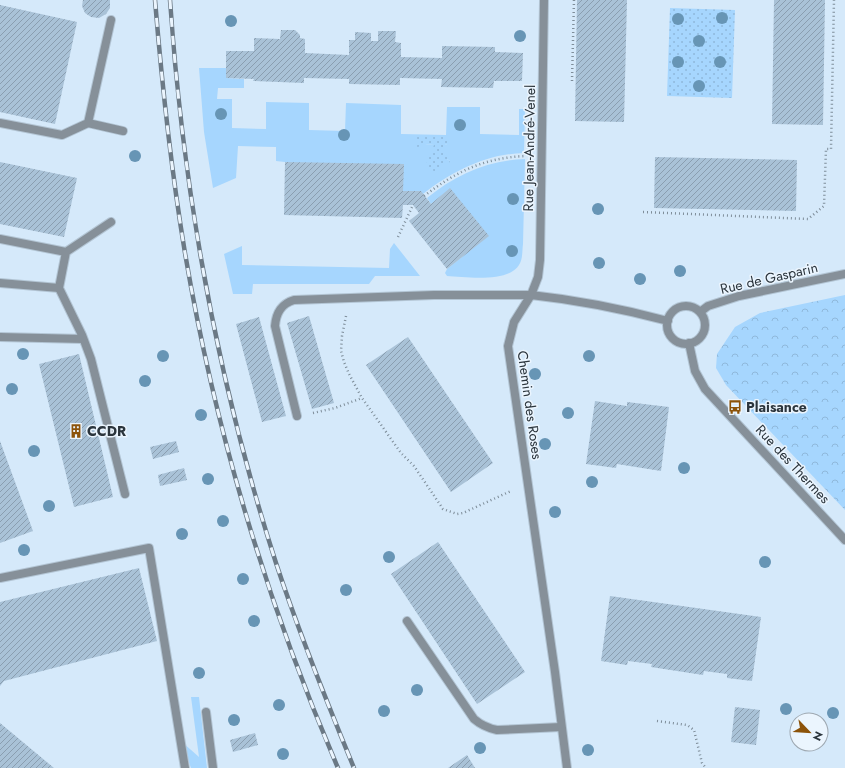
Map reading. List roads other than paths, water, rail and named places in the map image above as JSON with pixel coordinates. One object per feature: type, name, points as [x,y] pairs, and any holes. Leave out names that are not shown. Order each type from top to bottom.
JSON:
[{"type":"street","name":"Rue Jean-André-Venel","points":[[531,295],[538,277],[541,242],[544,0]]},
{"type":"street","points":[[88,123],[111,20]]},
{"type":"street","points":[[0,123],[62,135],[88,123],[123,131]]},
{"type":"street","points":[[0,239],[66,252],[111,222]]},
{"type":"street","points":[[66,252],[59,288],[83,338],[96,376],[125,494]]},
{"type":"street","name":"Rue de Gasparin","points":[[700,312],[708,306],[739,296],[845,274]]},
{"type":"street","points":[[0,283],[59,288]]},
{"type":"street","points":[[297,416],[275,326],[275,317],[286,302],[294,300],[434,295],[531,295],[561,298],[634,312],[668,321]]},
{"type":"street","name":"Chemin des Roses","points":[[531,295],[514,322],[508,346],[529,486],[567,768]]},
{"type":"street","points":[[690,306],[700,312],[705,321],[704,332],[700,337],[690,343],[678,341],[673,338],[668,327],[670,315],[678,308],[690,306]]},
{"type":"street","points":[[0,337],[83,338]]},
{"type":"street","name":"Rue des Thermes","points":[[690,343],[695,371],[705,389],[845,540]]},
{"type":"street","points":[[0,578],[149,548],[185,768]]},
{"type":"street","points":[[407,621],[474,718],[480,724],[497,730],[562,727]]},
{"type":"street","points":[[206,712],[213,768]]},
{"type":"railway","points":[[155,0],[167,127],[175,190],[197,319],[212,385],[246,515],[266,579],[288,643],[338,768]]},
{"type":"railway","points":[[170,0],[176,72],[194,214],[220,355],[236,425],[276,563],[313,666],[354,768]]},
{"type":"place","name":"Plaisance","points":[[735,407]]},
{"type":"place","name":"CCDR","points":[[76,431]]}]
